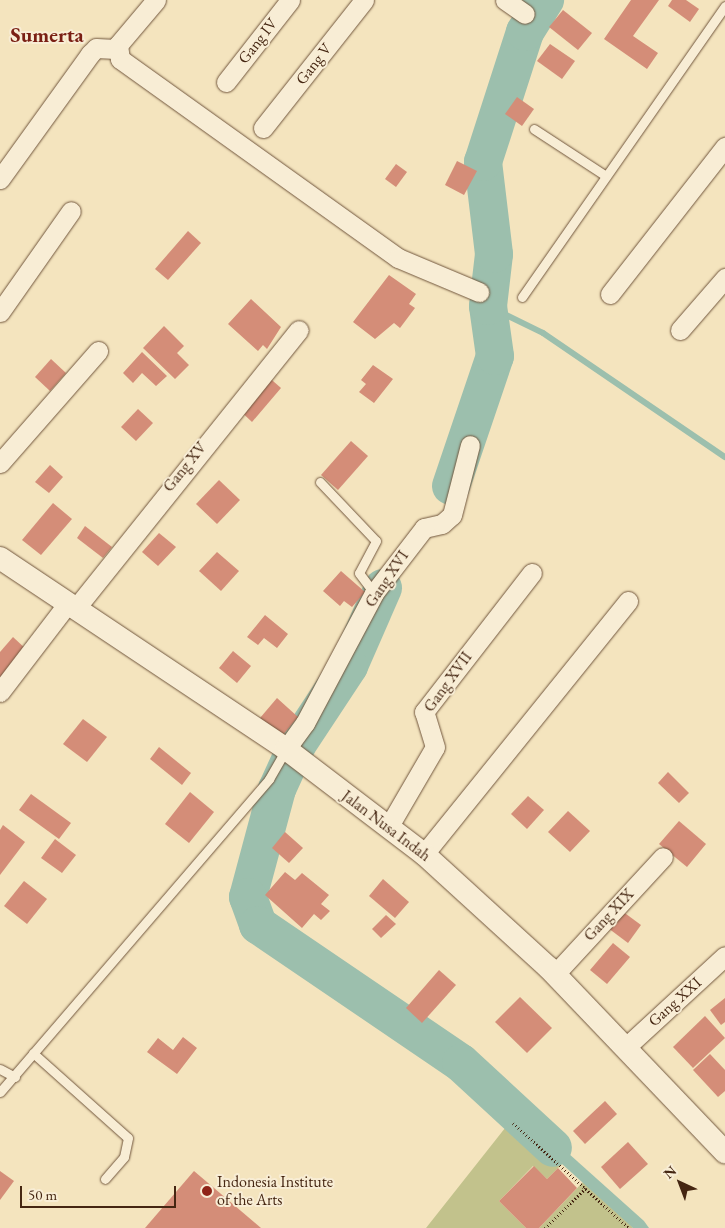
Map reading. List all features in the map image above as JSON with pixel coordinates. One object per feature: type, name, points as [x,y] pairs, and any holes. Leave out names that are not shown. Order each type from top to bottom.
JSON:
[{"type":"street","points":[[120,56],[156,0]]},
{"type":"street","name":"Gang IV","points":[[226,82],[290,0]]},
{"type":"street","name":"Gang V","points":[[263,128],[364,0]]},
{"type":"street","points":[[505,0],[525,14]]},
{"type":"street","points":[[0,179],[96,48],[120,56],[398,258],[480,292]]},
{"type":"street","points":[[610,294],[725,147]]},
{"type":"street","points":[[0,312],[70,211]]},
{"type":"street","points":[[680,330],[725,278]]},
{"type":"street","name":"Gang XV","points":[[0,692],[299,330]]},
{"type":"street","points":[[0,462],[98,351]]},
{"type":"street","name":"Gang XVI","points":[[294,754],[320,697],[374,593],[424,528],[438,524],[456,504],[470,445]]},
{"type":"street","name":"Jalan Nusa Indah","points":[[1,561],[72,605],[294,754],[424,854],[555,974],[725,1152]]},
{"type":"street","name":"Gang XVII","points":[[389,826],[435,747],[424,712],[532,573]]},
{"type":"street","points":[[424,854],[628,601]]},
{"type":"street","name":"Gang XIX","points":[[555,974],[663,857]]},
{"type":"street","name":"Gang XXI","points":[[626,1047],[725,956]]},
{"type":"lane","points":[[522,297],[725,6]]},
{"type":"lane","points":[[534,128],[606,176]]},
{"type":"lane","points":[[320,482],[376,541],[359,573],[374,593]]},
{"type":"lane","points":[[0,1092],[15,1078],[33,1053],[269,779],[294,754]]},
{"type":"lane","points":[[33,1053],[128,1138],[124,1157],[105,1179]]},
{"type":"lane","points":[[0,1069],[15,1078]]},
{"type":"path","points":[[513,1123],[630,1228]]},
{"type":"path","points":[[545,1228],[586,1188]]},
{"type":"green space","points":[[513,1118],[562,1164],[547,1179],[533,1166],[499,1201],[526,1228],[426,1228]]},
{"type":"green space","points":[[583,1182],[618,1211],[633,1228],[539,1228]]},
{"type":"shaded area","points":[[520,1110],[644,1221],[649,1228],[633,1228],[562,1164],[513,1118]]},
{"type":"building","points":[[631,0],[659,0],[633,36],[658,53],[647,69],[604,39]]},
{"type":"building","points":[[672,0],[686,0],[699,9],[690,22],[668,6]]},
{"type":"building","points":[[563,10],[592,33],[578,50],[549,27]]},
{"type":"building","points":[[550,44],[575,61],[562,79],[537,61]]},
{"type":"building","points":[[517,97],[534,109],[522,126],[505,114]]},
{"type":"building","points":[[457,161],[477,171],[464,195],[445,185]]},
{"type":"building","points":[[396,164],[407,172],[396,187],[385,179]]},
{"type":"building","points":[[188,231],[201,243],[168,280],[155,269]]},
{"type":"building","points":[[389,275],[416,294],[409,304],[415,308],[400,328],[394,323],[375,339],[353,322]]},
{"type":"building","points":[[251,299],[281,327],[267,349],[263,345],[258,351],[228,324]]},
{"type":"building","points":[[164,326],[184,346],[177,353],[189,365],[175,379],[143,348]]},
{"type":"building","points":[[142,352],[167,376],[156,386],[142,373],[133,383],[123,373]]},
{"type":"building","points":[[51,359],[66,373],[50,391],[35,377]]},
{"type":"building","points":[[373,365],[393,379],[374,403],[359,392],[366,384],[361,380]]},
{"type":"building","points":[[265,374],[281,388],[252,422],[236,407]]},
{"type":"building","points":[[138,409],[153,423],[136,441],[121,427]]},
{"type":"building","points":[[351,441],[368,456],[338,490],[321,475]]},
{"type":"building","points":[[50,465],[63,477],[49,493],[35,482]]},
{"type":"building","points":[[219,480],[240,500],[217,524],[196,504]]},
{"type":"building","points":[[53,503],[72,519],[41,555],[22,540]]},
{"type":"building","points":[[85,526],[112,547],[103,558],[77,538]]},
{"type":"building","points":[[159,533],[176,547],[158,566],[142,552]]},
{"type":"building","points":[[217,552],[239,571],[221,591],[199,571]]},
{"type":"building","points":[[341,571],[365,592],[352,607],[344,601],[340,606],[323,591]]},
{"type":"building","points":[[265,615],[288,634],[277,648],[264,638],[258,645],[247,637]]},
{"type":"building","points":[[13,637],[27,650],[0,681],[0,652]]},
{"type":"building","points":[[233,651],[251,666],[237,683],[219,668]]},
{"type":"building","points":[[277,698],[298,717],[282,736],[260,718]]},
{"type":"building","points":[[83,719],[107,737],[87,762],[63,744]]},
{"type":"building","points":[[159,747],[191,773],[182,785],[150,759]]},
{"type":"building","points":[[668,772],[689,793],[679,803],[658,783]]},
{"type":"building","points":[[190,792],[214,812],[189,843],[165,824]]},
{"type":"building","points":[[31,794],[71,823],[59,839],[19,810]]},
{"type":"building","points":[[528,796],[544,810],[527,829],[511,814]]},
{"type":"building","points":[[568,811],[590,831],[570,852],[548,832]]},
{"type":"building","points":[[679,821],[706,844],[687,867],[659,844]]},
{"type":"building","points":[[3,825],[25,842],[0,875],[0,830]]},
{"type":"building","points":[[285,832],[303,848],[289,863],[272,848]]},
{"type":"building","points":[[55,839],[76,855],[62,873],[41,858]]},
{"type":"building","points":[[285,872],[295,880],[302,873],[329,895],[321,904],[330,911],[321,920],[314,914],[302,928],[265,895]]},
{"type":"building","points":[[383,879],[409,902],[395,918],[369,896]]},
{"type":"building","points":[[24,881],[47,899],[27,924],[4,906]]},
{"type":"building","points":[[622,911],[641,925],[628,943],[608,928]]},
{"type":"building","points":[[386,915],[396,924],[381,938],[372,929]]},
{"type":"building","points":[[613,943],[630,957],[607,984],[590,970]]},
{"type":"building","points":[[439,970],[456,985],[422,1023],[406,1008]]},
{"type":"building","points":[[520,997],[552,1028],[527,1053],[495,1022]]},
{"type":"building","points":[[725,998],[725,1022],[721,1025],[710,1010]]},
{"type":"building","points":[[705,1016],[725,1038],[693,1068],[673,1047]]},
{"type":"building","points":[[183,1037],[197,1048],[177,1074],[147,1052],[158,1038],[173,1050]]},
{"type":"building","points":[[710,1054],[725,1070],[725,1091],[718,1097],[693,1070]]},
{"type":"building","points":[[605,1101],[617,1114],[585,1144],[573,1131]]},
{"type":"building","points":[[628,1142],[648,1164],[620,1189],[601,1167]]},
{"type":"building","points":[[534,1166],[547,1179],[558,1168],[577,1188],[539,1228],[526,1228],[499,1201]]},
{"type":"building","points":[[0,1171],[14,1181],[0,1200]]},
{"type":"building","name":"Indonesia Institute of the Arts","points":[[194,1171],[261,1228],[145,1228]]},
{"type":"waterway","points":[[451,486],[495,356],[488,306],[494,254],[483,162],[525,32],[545,0]]},
{"type":"waterway","points":[[488,306],[543,333],[725,457]]},
{"type":"waterway","points":[[383,588],[349,666],[297,745],[277,789],[248,897],[258,925],[461,1063],[553,1148]]},
{"type":"place","name":"Indonesia Institute of the Arts","points":[[207,1191]]},
{"type":"district","name":"Sumerta","points":[[47,35]]}]
